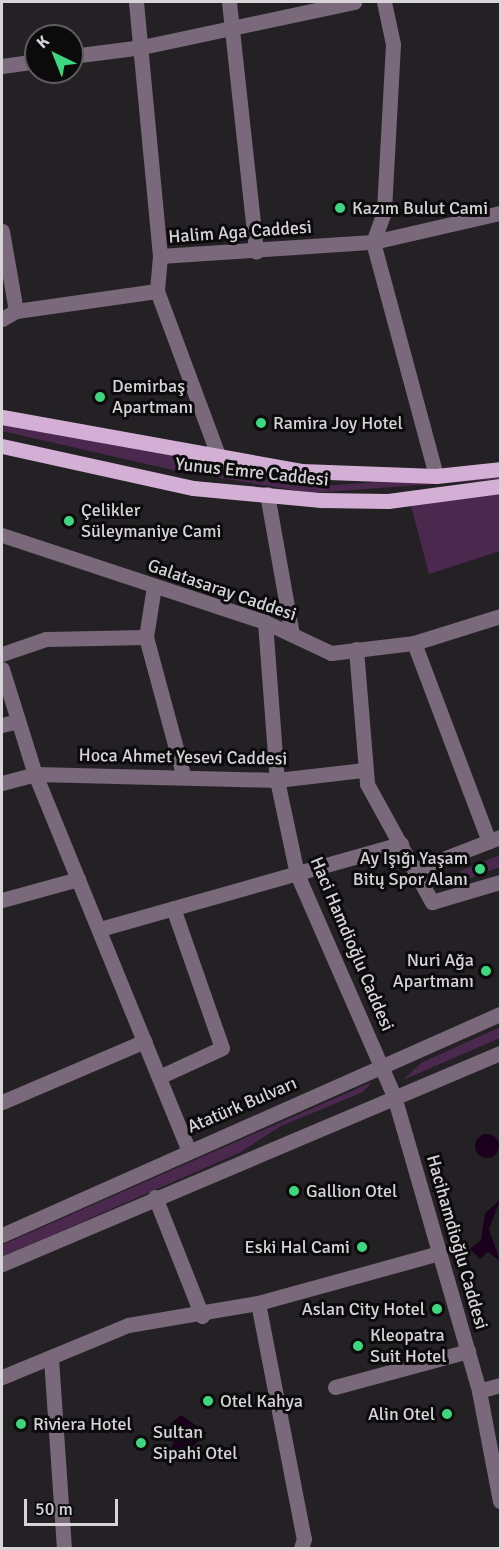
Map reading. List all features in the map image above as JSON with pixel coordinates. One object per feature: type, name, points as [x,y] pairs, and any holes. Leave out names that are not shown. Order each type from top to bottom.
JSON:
[{"type":"main road","name":"Yunus Emre Caddesi","points":[[2,417],[220,460],[301,471],[436,476],[501,469]]},
{"type":"main road","name":"Yunus Emre Caddesi","points":[[2,446],[194,488],[267,494],[388,501],[501,486]]},
{"type":"street","points":[[136,2],[160,256],[157,291],[220,460]]},
{"type":"street","points":[[229,2],[228,25],[256,252]]},
{"type":"street","points":[[84,54],[142,47],[228,25],[353,2]]},
{"type":"street","points":[[384,2],[393,44],[384,212],[373,242],[436,476]]},
{"type":"street","points":[[2,66],[24,63]]},
{"type":"street","name":"Halim Aga Caddesi","points":[[160,256],[256,252],[373,242],[501,213]]},
{"type":"street","points":[[2,231],[16,311]]},
{"type":"street","points":[[2,319],[16,311],[157,291]]},
{"type":"street","points":[[267,494],[292,634]]},
{"type":"street","name":"Galatasaray Caddesi","points":[[2,535],[265,622],[331,652],[414,643],[501,616]]},
{"type":"street","points":[[154,586],[146,637],[183,774]]},
{"type":"street","name":"Haci Hamdioğlu Caddesi","points":[[265,622],[277,780],[297,874],[382,1066]]},
{"type":"street","points":[[2,654],[46,639],[146,637]]},
{"type":"street","points":[[414,643],[495,839],[417,869]]},
{"type":"street","points":[[356,650],[364,770],[432,902],[501,882]]},
{"type":"street","points":[[2,669],[34,774],[188,1149]]},
{"type":"street","points":[[2,725],[18,721]]},
{"type":"street","name":"Hoca Ahmet Yesevi Caddesi","points":[[2,783],[34,774],[183,774],[277,780],[364,770]]},
{"type":"street","points":[[99,928],[401,844]]},
{"type":"street","points":[[2,900],[78,879]]},
{"type":"street","points":[[159,1077],[222,1048],[173,908]]},
{"type":"street","name":"Atatürk Bulvarı","points":[[2,1235],[188,1149],[501,1014]]},
{"type":"street","points":[[2,1102],[145,1041]]},
{"type":"street","points":[[2,1264],[155,1197],[501,1053]]},
{"type":"street","name":"Hacihamdioğlu Caddesi","points":[[382,1066],[394,1096],[479,1391],[501,1501]]},
{"type":"street","points":[[155,1197],[202,1316]]},
{"type":"street","points":[[2,1377],[128,1325],[202,1316],[440,1253]]},
{"type":"street","points":[[258,1303],[304,1539],[301,1548]]},
{"type":"street","points":[[335,1387],[468,1351]]},
{"type":"street","points":[[51,1358],[64,1548]]},
{"type":"street","points":[[479,1391],[501,1385]]},
{"type":"shaded area","points":[[2,422],[322,486],[500,473],[500,479],[313,493],[177,471],[2,431]]},
{"type":"shaded area","points":[[500,491],[500,551],[429,574],[410,502]]},
{"type":"shaded area","name":"Ay Işığı Yaşam Bitų Spor Alanı","points":[[500,855],[500,867],[463,881],[460,871]]},
{"type":"shaded area","points":[[500,1027],[500,1038],[403,1080],[421,1063]]},
{"type":"shaded area","points":[[372,1082],[363,1092],[281,1126],[239,1153],[2,1257],[2,1245]]},
{"type":"shaded area","points":[[487,1134],[496,1137],[499,1146],[496,1155],[487,1158],[478,1155],[475,1146],[478,1137]]},
{"type":"shaded area","points":[[500,1200],[489,1229],[500,1261],[488,1252],[480,1259],[470,1249],[481,1240],[485,1213]]},
{"type":"shaded area","points":[[181,1415],[207,1433],[182,1456],[171,1449],[176,1434],[170,1424]]},
{"type":"place","name":"Kazım Bulut Cami","points":[[340,208]]},
{"type":"place","name":"Demirbaş Apartmanı","points":[[100,397]]},
{"type":"place","name":"Ramira Joy Hotel","points":[[261,423]]},
{"type":"place","name":"Çelikler Süleymaniye Cami","points":[[69,521]]},
{"type":"place","name":"Ay Işığı Yaşam Bitų Spor Alanı","points":[[480,869]]},
{"type":"place","name":"Nuri Ağa Apartmanı","points":[[486,971]]},
{"type":"place","name":"Gallion Otel","points":[[294,1191]]},
{"type":"place","name":"Eski Hal Cami","points":[[362,1247]]},
{"type":"place","name":"Aslan City Hotel","points":[[437,1309]]},
{"type":"place","name":"Kleopatra Suit Hotel","points":[[358,1346]]},
{"type":"place","name":"Otel Kahya","points":[[208,1401]]},
{"type":"place","name":"Alin Otel","points":[[447,1414]]},
{"type":"place","name":"Riviera Hotel","points":[[21,1424]]},
{"type":"place","name":"Sultan Sipahi Otel","points":[[141,1443]]}]
